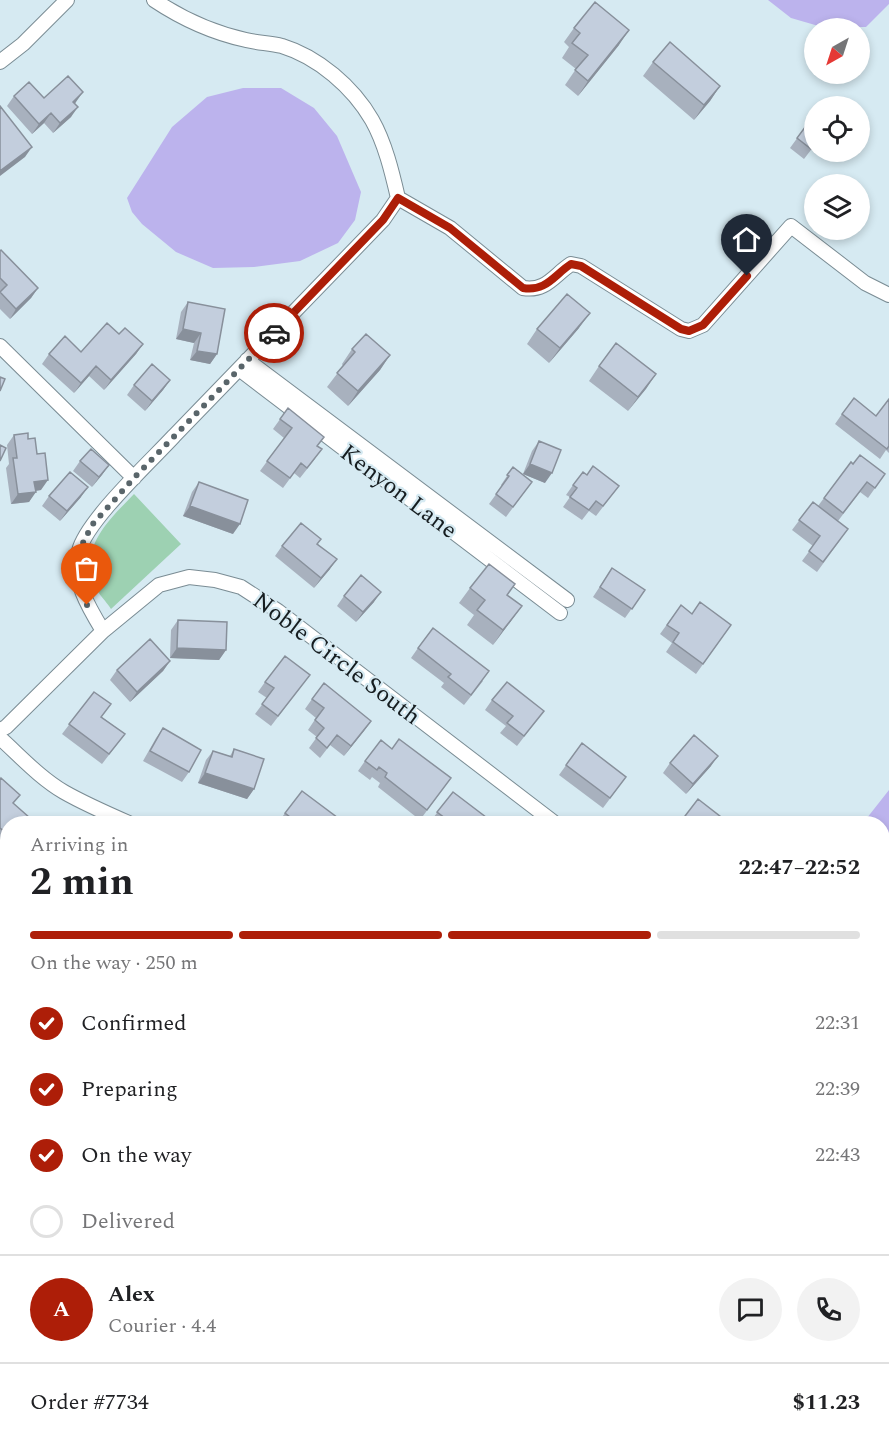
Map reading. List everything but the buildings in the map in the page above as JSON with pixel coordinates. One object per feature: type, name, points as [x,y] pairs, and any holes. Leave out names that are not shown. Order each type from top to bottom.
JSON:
[{"type":"street","points":[[0,62],[23,44],[67,0]]},
{"type":"street","points":[[103,631],[87,605],[78,577],[79,551],[92,525],[134,478],[383,220],[398,198],[391,166],[372,120],[341,80],[303,54],[279,45],[245,40],[208,27],[154,0]]},
{"type":"street","points":[[398,198],[450,228],[523,288],[534,290],[545,285],[571,264],[581,266],[681,329],[689,331],[703,325],[792,226],[865,283],[889,295]]},
{"type":"street","points":[[0,346],[134,478]]},
{"type":"street","points":[[243,365],[567,600]]},
{"type":"street","name":"Kenyon Lane","points":[[243,365],[560,614]]},
{"type":"street","name":"Noble Circle South","points":[[0,730],[6,727],[103,631],[159,585],[189,577],[215,580],[242,587],[278,611],[546,816]]},
{"type":"street","points":[[0,738],[62,791],[112,816]]},
{"type":"green space","points":[[134,494],[181,544],[111,609],[95,586],[91,572],[91,559],[99,535],[115,513]]},
{"type":"shaded area","points":[[768,0],[889,0],[889,4],[870,23],[870,18],[804,18],[804,22],[791,18]]},
{"type":"shaded area","points":[[243,88],[281,88],[314,108],[337,136],[361,192],[355,220],[338,243],[300,261],[254,267],[213,268],[176,252],[142,224],[132,212],[127,198],[172,127],[207,97]]},
{"type":"shaded area","points":[[889,790],[889,816],[869,816]]},
{"type":"way so far","points":[[87,605],[78,577],[79,551],[92,525],[134,478],[274,333]]},
{"type":"route","points":[[274,333],[383,220],[398,198],[450,228],[523,288],[534,290],[545,285],[571,264],[581,266],[681,329],[689,331],[703,325],[747,276]]}]
